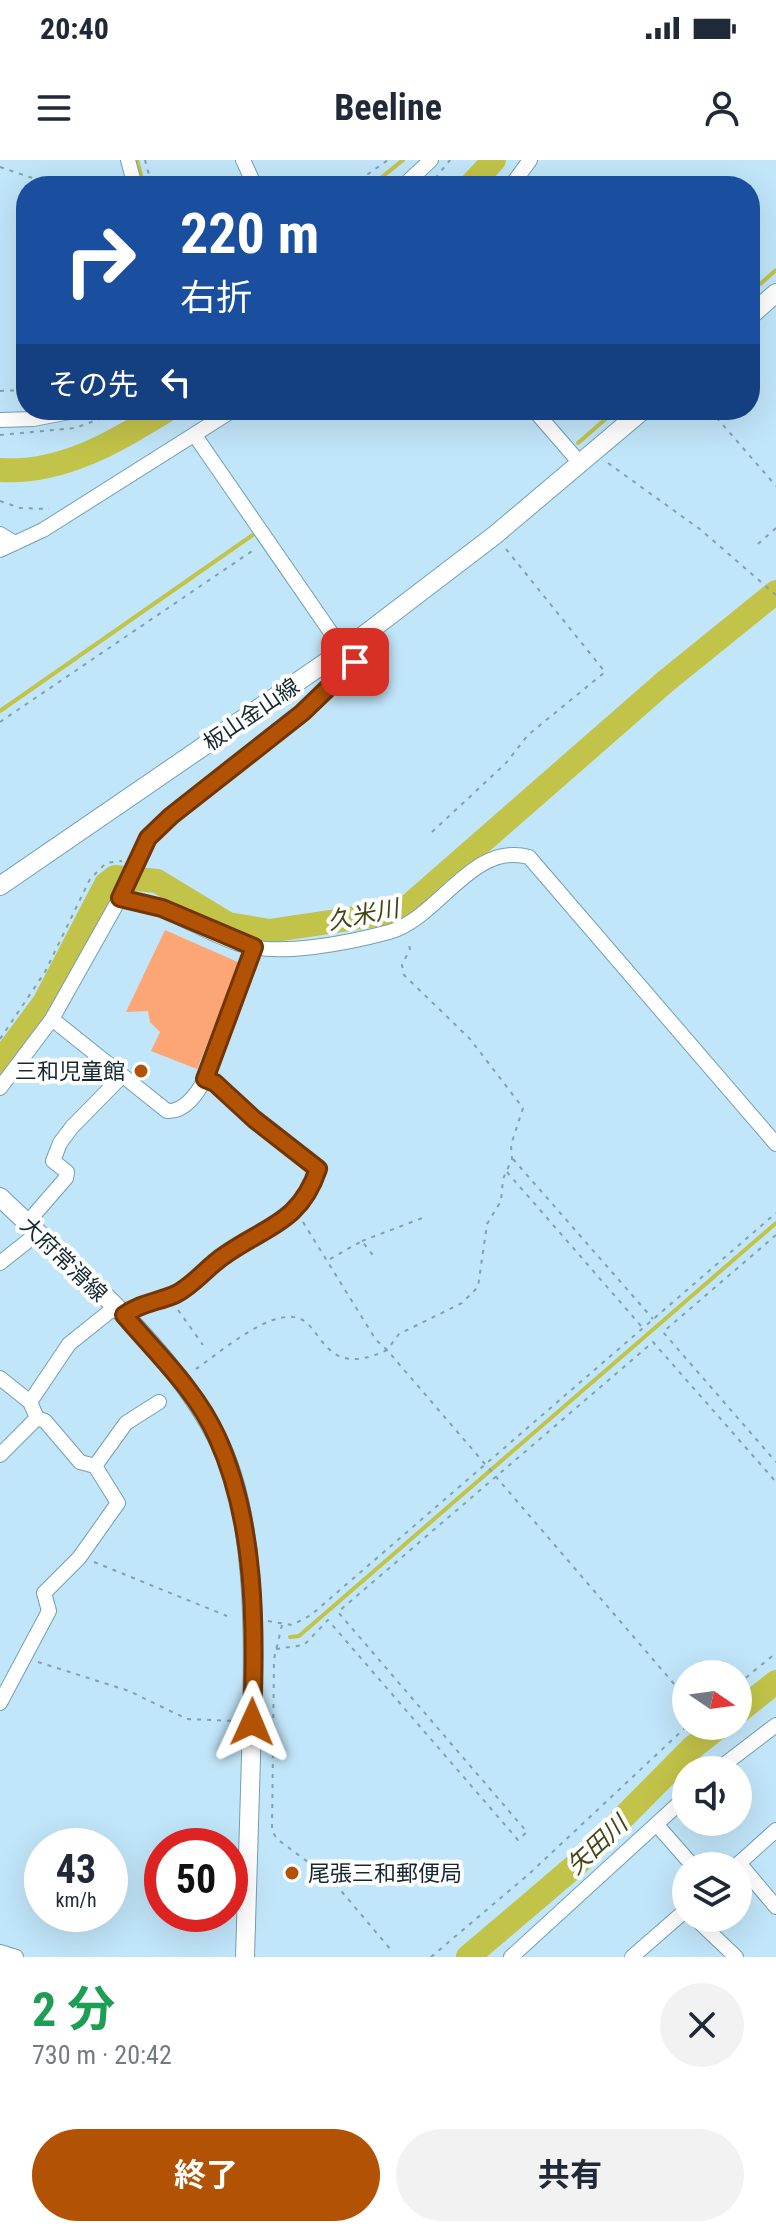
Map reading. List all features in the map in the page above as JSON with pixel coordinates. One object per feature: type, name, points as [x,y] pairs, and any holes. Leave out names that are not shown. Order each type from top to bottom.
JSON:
[{"type":"main road","points":[[760,307],[776,293]]},
{"type":"main road","name":"板山金山線","points":[[3,878],[347,648],[495,535],[631,420]]},
{"type":"main road","name":"大府常滑線","points":[[0,1197],[119,1311],[185,1385],[217,1436],[236,1494],[248,1549],[252,1617],[245,1957]]},
{"type":"street","points":[[414,176],[431,160]]},
{"type":"street","points":[[0,550],[43,530],[219,420]]},
{"type":"street","points":[[543,420],[580,463]]},
{"type":"street","points":[[0,1088],[52,1019],[120,898],[148,838],[334,685],[355,662],[266,541],[196,437]]},
{"type":"street","points":[[0,534],[15,543]]},
{"type":"street","points":[[120,898],[162,908],[254,947],[276,949],[357,940],[399,928],[473,872],[510,853],[529,857],[776,1144]]},
{"type":"street","points":[[52,1019],[172,1112],[197,1094],[205,1079],[254,947]]},
{"type":"street","points":[[0,1263],[32,1228],[66,1178],[67,1172],[53,1161],[60,1143],[122,1076]]},
{"type":"street","points":[[30,1402],[69,1344],[119,1311],[167,1297],[202,1282],[219,1253],[281,1223],[295,1211],[312,1185],[318,1169],[254,1119],[215,1083],[205,1079]]},
{"type":"street","points":[[0,1378],[30,1402],[37,1418],[45,1421],[80,1462],[95,1466],[118,1503],[81,1555],[44,1593],[49,1611],[0,1703]]},
{"type":"street","points":[[95,1466],[126,1423],[159,1402]]},
{"type":"street","points":[[0,1455],[37,1418]]},
{"type":"street","points":[[735,1756],[776,1725]]},
{"type":"street","points":[[511,1957],[672,1811]]},
{"type":"street","points":[[657,1825],[681,1852]]},
{"type":"street","points":[[751,1852],[776,1830]]},
{"type":"street","points":[[752,1881],[776,1907]]},
{"type":"street","points":[[634,1957],[672,1923]]},
{"type":"street","points":[[710,1932],[736,1957]]},
{"type":"street","points":[[0,1952],[16,1957]]},
{"type":"path","points":[[365,176],[388,160]]},
{"type":"path","points":[[437,176],[450,160]]},
{"type":"path","points":[[0,167],[27,176]]},
{"type":"path","points":[[719,420],[776,486]]},
{"type":"path","points":[[596,450],[601,458],[701,530],[776,595]]},
{"type":"path","points":[[0,501],[20,508],[50,509]]},
{"type":"path","points":[[758,544],[776,528]]},
{"type":"path","points":[[432,832],[506,763],[528,735],[605,672],[495,535]]},
{"type":"path","points":[[0,722],[266,541]]},
{"type":"path","points":[[0,1039],[45,972],[95,873],[106,863],[136,861]]},
{"type":"path","points":[[196,1369],[252,1330],[290,1316],[302,1320],[327,1349],[345,1358],[372,1357],[387,1350],[389,1343],[399,1334],[462,1303],[475,1293],[482,1271],[487,1224],[501,1201],[506,1172],[512,1159],[511,1145],[523,1108],[470,1039],[404,975],[402,965],[411,946],[399,928]]},
{"type":"path","points":[[512,1159],[653,1319]]},
{"type":"path","points":[[506,1172],[643,1328]]},
{"type":"path","points":[[295,1211],[329,1260],[376,1340],[672,1681]]},
{"type":"path","points":[[252,1617],[292,1625],[311,1615],[776,1213]]},
{"type":"path","points":[[329,1260],[362,1241],[425,1217]]},
{"type":"path","points":[[776,1235],[663,1332],[776,1462]]},
{"type":"path","points":[[362,1241],[375,1258]]},
{"type":"path","points":[[167,1297],[203,1345]]},
{"type":"path","points":[[276,1649],[304,1645],[328,1620],[518,1840],[527,1832],[338,1612],[653,1342],[776,1482]]},
{"type":"path","points":[[81,1555],[227,1616]]},
{"type":"path","points":[[282,1624],[276,1649],[271,1736],[272,1831],[277,1839],[332,1880],[391,1950]]},
{"type":"path","points":[[752,1673],[776,1653]]},
{"type":"path","points":[[22,1657],[129,1691],[173,1709],[187,1719],[252,1722]]},
{"type":"path","points":[[431,1957],[529,1874],[672,1740]]},
{"type":"shaded area","points":[[165,930],[240,963],[197,1069],[151,1051],[160,1032],[150,1022],[148,1011],[126,1012]]},
{"type":"waterway","points":[[137,160],[141,176]]},
{"type":"waterway","points":[[383,176],[403,160]]},
{"type":"waterway","points":[[479,176],[494,160]]},
{"type":"waterway","points":[[760,284],[776,270]]},
{"type":"waterway","points":[[0,470],[23,470],[66,461],[108,444],[150,420]]},
{"type":"waterway","points":[[578,443],[604,420]]},
{"type":"waterway","points":[[0,711],[257,532]]},
{"type":"waterway","name":"久米川","points":[[0,1062],[44,1003],[106,884],[115,877],[157,881],[228,924],[269,931],[403,911],[666,681],[776,592]]},
{"type":"waterway","points":[[290,1637],[299,1636],[776,1223]]},
{"type":"waterway","name":"矢田川","points":[[752,1701],[776,1682]]},
{"type":"waterway","name":"矢田川","points":[[468,1957],[576,1865],[702,1740]]},
{"type":"place","name":"三和児童館","points":[[141,1071]]},
{"type":"place","name":"尾張三和郵便局","points":[[292,1873]]},
{"type":"route","points":[[252,1722],[252,1617],[248,1549],[236,1494],[217,1436],[185,1385],[124,1315],[134,1307],[177,1293],[225,1255],[281,1223],[305,1197],[318,1169],[254,1119],[215,1083],[205,1079],[254,947],[239,944],[162,908],[120,898],[148,838],[171,816],[302,713],[355,662]]}]
